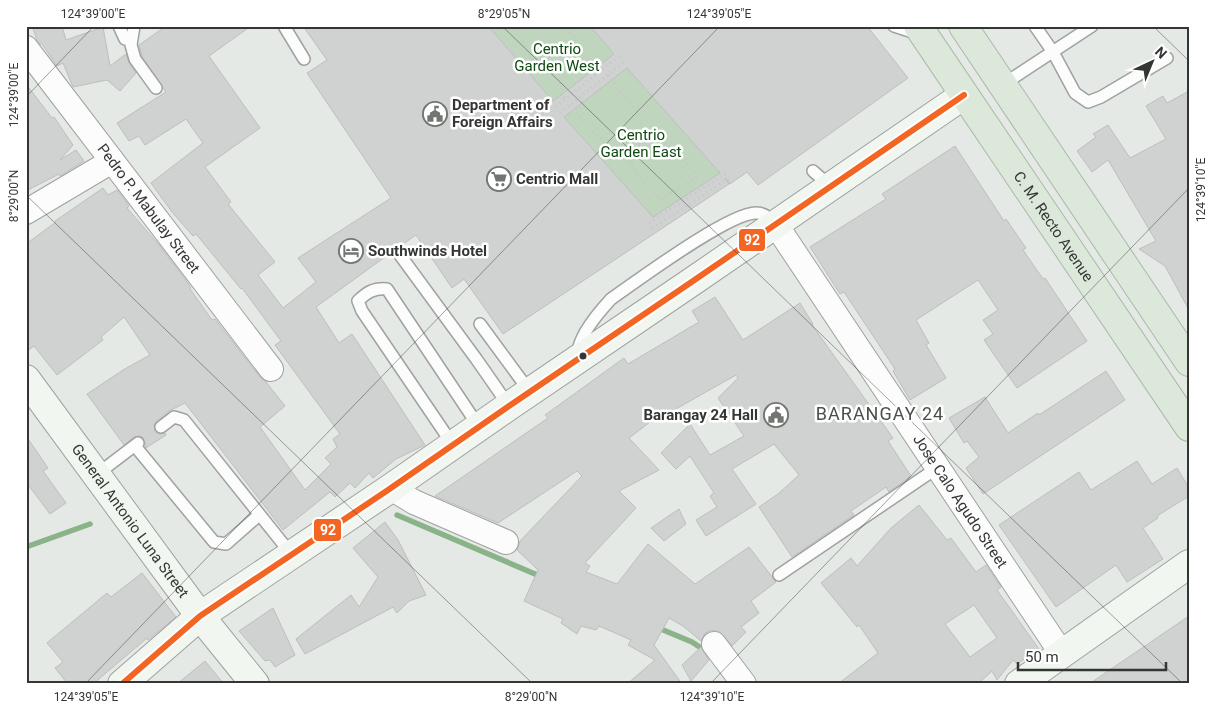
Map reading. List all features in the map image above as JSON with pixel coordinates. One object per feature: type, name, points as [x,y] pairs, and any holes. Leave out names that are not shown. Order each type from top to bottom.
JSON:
[{"type":"highway","points":[[963,26],[1189,362]]},
{"type":"highway","name":"C. M. Recto Avenue","points":[[921,31],[1189,427]]},
{"type":"street","name":"Pedro P. Mabulay Street","points":[[26,48],[271,369]]},
{"type":"street","points":[[122,684],[200,616],[776,225],[822,179],[964,95]]},
{"type":"street","points":[[26,212],[112,161]]},
{"type":"street","name":"Jose Calo Agudo Street","points":[[776,225],[1062,654]]},
{"type":"street","name":"General Antonio Luna Street","points":[[26,379],[200,616],[255,684]]},
{"type":"street","points":[[391,488],[414,502],[506,542]]},
{"type":"street","points":[[1020,684],[1189,564]]},
{"type":"street","points":[[714,644],[744,684]]},
{"type":"lane","points":[[119,26],[125,38]]},
{"type":"lane","points":[[134,26],[131,45],[135,59],[156,88]]},
{"type":"lane","points":[[284,26],[304,59]]},
{"type":"lane","points":[[894,26],[921,31]]},
{"type":"lane","points":[[1035,26],[1053,52],[1075,93],[1088,102],[1101,97],[1167,58]]},
{"type":"lane","points":[[1002,85],[1092,26]]},
{"type":"lane","points":[[400,255],[477,360],[519,399]]},
{"type":"lane","points":[[453,445],[362,311],[358,301],[366,293],[377,288],[387,290],[479,427]]},
{"type":"lane","points":[[480,324],[519,399]]},
{"type":"lane","points":[[161,427],[174,417],[184,420],[292,555]]},
{"type":"lane","points":[[96,475],[137,444],[214,542],[226,544],[259,515]]},
{"type":"lane","points":[[779,575],[937,468]]},
{"type":"path","points":[[510,26],[524,41],[528,53],[534,61],[549,72],[560,73],[576,64],[580,54],[576,39],[563,26]]},
{"type":"path","points":[[556,106],[622,54]]},
{"type":"path","points":[[560,113],[627,60]]},
{"type":"path","points":[[576,64],[602,69]]},
{"type":"path","points":[[560,73],[560,84],[564,100]]},
{"type":"path","points":[[608,75],[637,112],[647,139]]},
{"type":"path","points":[[570,105],[588,129],[603,144],[632,163]]},
{"type":"path","points":[[647,139],[658,140],[668,146],[699,176],[661,199],[645,184],[632,163],[630,154],[640,143],[647,139]]},
{"type":"path","points":[[649,223],[726,173]]},
{"type":"path","points":[[652,228],[730,178]]},
{"type":"green space","name":"Centrio Garden West","points":[[488,26],[590,26],[614,54],[553,101]]},
{"type":"green space","name":"Centrio Garden East","points":[[627,68],[720,173],[653,217],[564,117]]},
{"type":"building","points":[[32,26],[62,26],[66,40],[103,27],[110,66],[126,54],[129,63],[136,73],[120,91],[107,80],[73,87],[63,63],[57,66],[42,44],[37,40]]},
{"type":"building","points":[[166,26],[251,26],[209,56],[260,128],[205,167],[231,202],[228,204],[275,262],[258,275],[283,308],[316,282],[298,258],[391,198],[307,73],[327,60],[303,26],[488,26],[553,101],[614,54],[590,26],[867,26],[908,78],[758,185],[747,172],[730,184],[725,178],[729,184],[503,334],[464,279],[452,288],[416,235],[396,249],[316,307],[339,343],[352,334],[425,445],[396,459],[373,478],[369,473],[355,488],[350,483],[335,497],[330,492],[283,530],[185,403],[169,411],[154,424],[155,432],[159,434],[165,433],[166,435],[146,448],[144,439],[140,436],[134,437],[124,445],[87,394],[150,355],[124,317],[101,337],[103,340],[57,375],[34,346],[26,352],[26,244],[55,221],[103,188],[108,195],[117,190],[129,206],[127,208],[185,279],[212,320],[215,319],[285,406],[260,427],[305,490],[331,464],[325,458],[337,447],[333,439],[340,434],[275,345],[281,341],[242,288],[196,234],[193,236],[172,212],[151,183],[203,143],[186,119],[145,145],[139,136],[129,141],[117,123],[166,92],[142,56],[139,45]],"holes":[[[627,68],[720,173],[653,217],[564,117]]]},
{"type":"building","points":[[26,84],[52,118],[54,117],[73,145],[60,160],[76,150],[84,161],[60,176],[59,174],[26,191]]},
{"type":"building","points":[[1189,91],[1189,310],[1165,266],[1139,249],[1156,241],[1108,160],[1092,172],[1077,151],[1096,137],[1093,134],[1108,125],[1130,158],[1166,139],[1146,106],[1163,96],[1167,103]]},
{"type":"building","points":[[955,146],[1004,221],[1006,219],[1026,248],[1023,250],[1043,279],[1045,278],[1087,341],[1017,388],[984,340],[993,334],[983,320],[998,310],[978,280],[916,320],[929,343],[926,345],[946,378],[910,400],[893,371],[895,369],[844,292],[840,294],[810,247],[886,199],[882,194]]},
{"type":"building","points":[[715,297],[743,340],[800,303],[812,325],[893,438],[888,441],[911,476],[889,492],[886,487],[851,511],[854,515],[792,557],[759,507],[778,494],[799,475],[774,444],[732,469],[756,504],[706,536],[696,520],[717,507],[710,496],[714,493],[690,456],[676,469],[661,453],[690,424],[710,455],[744,436],[718,398],[738,378],[736,375],[660,418],[658,416],[629,438],[659,470],[619,491],[636,508],[585,563],[590,566],[586,572],[617,584],[648,544],[695,584],[749,547],[776,582],[751,601],[759,613],[741,627],[746,632],[732,646],[720,632],[713,630],[705,633],[701,641],[683,626],[669,618],[654,645],[682,684],[627,684],[655,660],[628,645],[631,640],[599,626],[596,630],[581,626],[577,634],[561,623],[563,619],[524,601],[538,570],[517,550],[520,541],[582,476],[577,471],[498,523],[435,496],[548,418],[545,415],[624,358],[628,364],[699,322],[692,311]]},
{"type":"building","points":[[1106,371],[1125,400],[983,494],[966,468],[979,457],[967,441],[964,443],[949,418],[985,397],[1008,433]]},
{"type":"building","points":[[26,436],[48,468],[43,471],[66,503],[50,514],[26,482]]},
{"type":"building","points":[[1137,461],[1152,484],[1177,468],[1189,488],[1189,496],[1157,516],[1158,518],[1143,528],[1163,559],[1127,582],[1116,565],[1056,607],[999,525],[1079,472],[1091,490]]},
{"type":"building","points":[[919,505],[947,540],[951,538],[976,572],[986,565],[1001,587],[997,590],[1039,649],[1017,664],[1013,660],[997,680],[992,671],[978,684],[838,684],[878,653],[859,625],[857,627],[821,583],[851,558],[857,566],[891,528]],"holes":[[[974,605],[997,638],[970,657],[945,624]]]},
{"type":"building","points":[[679,509],[686,524],[664,541],[651,528]]},
{"type":"building","points":[[385,522],[398,540],[426,595],[409,601],[397,613],[393,607],[305,654],[296,639],[351,595],[359,607],[378,577],[353,548]]},
{"type":"building","points":[[142,573],[176,617],[148,640],[147,638],[93,684],[68,684],[55,668],[63,662],[47,643],[107,593],[111,597]]},
{"type":"building","points":[[273,608],[295,655],[275,667],[270,660],[265,661],[239,631]]},
{"type":"building","points":[[1189,616],[1189,684],[1089,684]]},
{"type":"building","points":[[701,647],[709,660],[691,681],[682,665]]},
{"type":"building","points":[[205,661],[224,684],[177,684]]},
{"type":"waterway","points":[[397,515],[542,577]]},
{"type":"waterway","points":[[26,547],[90,524]]},
{"type":"waterway","points":[[656,627],[692,642],[710,654]]},
{"type":"transit line","name":"92","points":[[122,684],[200,616],[388,490],[964,95]]},
{"type":"place","name":"Department of Foreign Affairs","points":[[435,114]]},
{"type":"place","name":"Centrio Mall","points":[[499,179]]},
{"type":"place","name":"Southwinds Hotel","points":[[351,251]]},
{"type":"place","name":"Barangay 24 Hall","points":[[776,415]]},
{"type":"district","name":"BARANGAY 24","points":[[880,413]]}]
